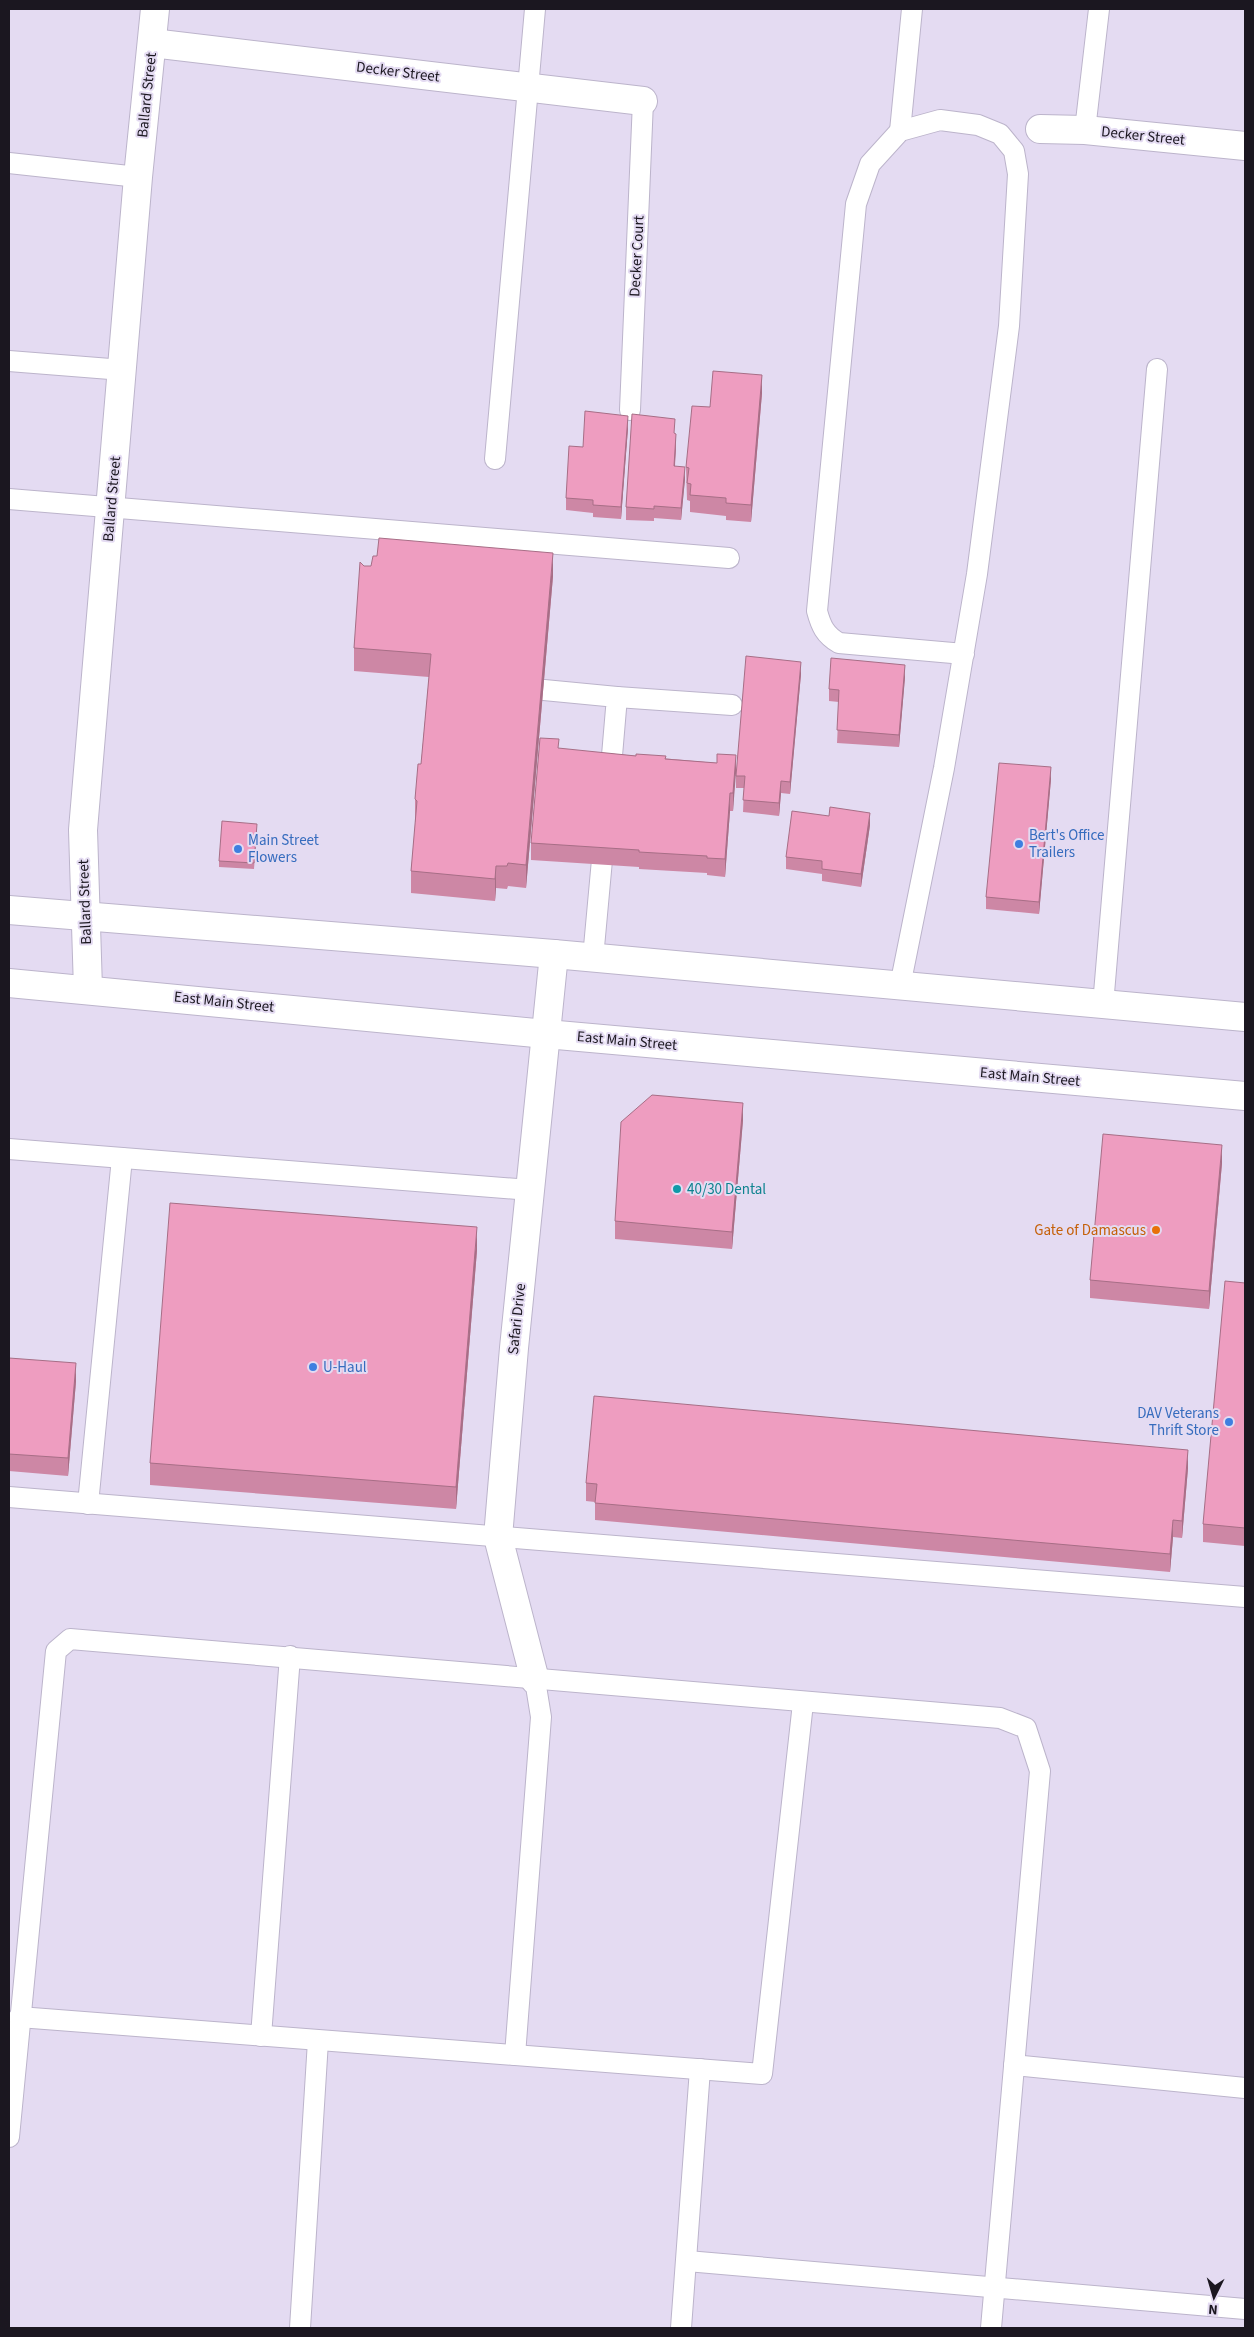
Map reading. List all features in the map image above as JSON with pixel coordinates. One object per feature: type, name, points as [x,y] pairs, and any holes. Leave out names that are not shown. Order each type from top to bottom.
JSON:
[{"type":"main road","name":"Ballard Street","points":[[88,989],[83,830],[138,176],[154,9]]},
{"type":"main road","name":"Decker Street","points":[[152,43],[644,101]]},
{"type":"main road","name":"Decker Street","points":[[1040,129],[1085,130],[1245,146]]},
{"type":"main road","points":[[9,910],[554,954],[1245,1017]]},
{"type":"main road","name":"Safari Drive","points":[[535,1680],[498,1537],[554,954]]},
{"type":"main road","name":"East Main Street","points":[[9,983],[546,1034],[1245,1096]]},
{"type":"lane","points":[[494,459],[535,9]]},
{"type":"lane","points":[[900,131],[912,9]]},
{"type":"lane","points":[[1085,130],[1099,9]]},
{"type":"lane","name":"Decker Court","points":[[630,410],[644,101]]},
{"type":"lane","points":[[900,986],[944,768],[964,654],[977,574],[1009,326],[1018,174],[1014,151],[1000,134],[978,124],[940,120],[900,131],[870,164],[856,204],[817,610],[820,624],[828,637],[839,643],[964,654]]},
{"type":"lane","points":[[9,163],[138,176]]},
{"type":"lane","points":[[9,361],[123,370]]},
{"type":"lane","points":[[1103,1004],[1157,369]]},
{"type":"lane","points":[[9,499],[729,558]]},
{"type":"lane","points":[[544,690],[732,705]]},
{"type":"lane","points":[[608,794],[617,697]]},
{"type":"lane","points":[[593,958],[606,823]]},
{"type":"lane","points":[[9,1150],[530,1190]]},
{"type":"lane","points":[[88,1504],[122,1158]]},
{"type":"lane","points":[[9,1497],[1245,1597]]},
{"type":"lane","points":[[9,2138],[11,2085],[56,1651],[70,1639],[290,1656],[535,1680],[803,1703],[1000,1718],[1026,1728],[1040,1771],[991,2328]]},
{"type":"lane","points":[[261,2036],[290,1656]]},
{"type":"lane","points":[[515,2055],[541,1717],[535,1680]]},
{"type":"lane","points":[[19,2017],[762,2074],[803,1703]]},
{"type":"lane","points":[[300,2328],[318,2041]]},
{"type":"lane","points":[[1014,2065],[1245,2088]]},
{"type":"lane","points":[[682,2328],[700,2069]]},
{"type":"lane","points":[[687,2261],[1245,2309]]},
{"type":"building","points":[[713,371],[762,375],[751,505],[726,503],[726,498],[690,495],[691,484],[687,483],[689,468],[686,467],[692,406],[710,407]]},
{"type":"building","points":[[585,411],[628,416],[621,507],[593,505],[593,500],[566,498],[569,446],[583,447]]},
{"type":"building","points":[[632,414],[675,419],[674,466],[685,467],[681,508],[654,506],[654,509],[626,507]]},
{"type":"building","points":[[379,538],[553,553],[526,865],[508,863],[507,866],[496,866],[495,879],[411,871],[418,764],[421,764],[431,654],[354,648],[360,562],[364,566],[371,566],[373,556],[377,556]]},
{"type":"building","points":[[746,656],[801,662],[790,782],[781,781],[779,803],[743,800],[745,776],[736,776]]},
{"type":"building","points":[[831,658],[905,665],[899,735],[837,730],[839,690],[829,689]]},
{"type":"building","points":[[540,738],[559,739],[558,748],[636,756],[636,754],[666,756],[665,759],[717,763],[717,754],[736,755],[733,793],[730,793],[725,859],[707,858],[707,856],[639,852],[639,850],[531,843]]},
{"type":"building","name":"Bert's Office Trailers","points":[[999,763],[1051,767],[1039,902],[986,897]]},
{"type":"building","points":[[830,807],[870,813],[861,874],[822,869],[822,861],[786,857],[792,811],[829,816]]},
{"type":"building","name":"Main Street Flowers","points":[[222,821],[257,824],[254,863],[219,861]]},
{"type":"building","name":"40/30 Dental","points":[[652,1095],[743,1103],[732,1232],[615,1221],[621,1122]]},
{"type":"building","name":"Gate of Damascus","points":[[1103,1134],[1222,1145],[1209,1291],[1090,1280]]},
{"type":"building","name":"U-Haul","points":[[170,1203],[477,1227],[456,1487],[150,1463]]},
{"type":"building","name":"DAV Veterans Thrift Store","points":[[1225,1281],[1245,1283],[1245,1528],[1203,1524]]},
{"type":"building","points":[[9,1358],[76,1363],[68,1458],[9,1454]]},
{"type":"building","points":[[594,1396],[1188,1450],[1182,1521],[1173,1520],[1170,1554],[595,1503],[597,1484],[586,1483]]},
{"type":"place","name":"Bert's Office Trailers","points":[[1019,844]]},
{"type":"place","name":"Main Street Flowers","points":[[238,849]]},
{"type":"place","name":"40/30 Dental","points":[[677,1189]]},
{"type":"place","name":"Gate of Damascus","points":[[1156,1230]]},
{"type":"place","name":"U-Haul","points":[[313,1367]]},
{"type":"place","name":"DAV Veterans Thrift Store","points":[[1229,1422]]}]
